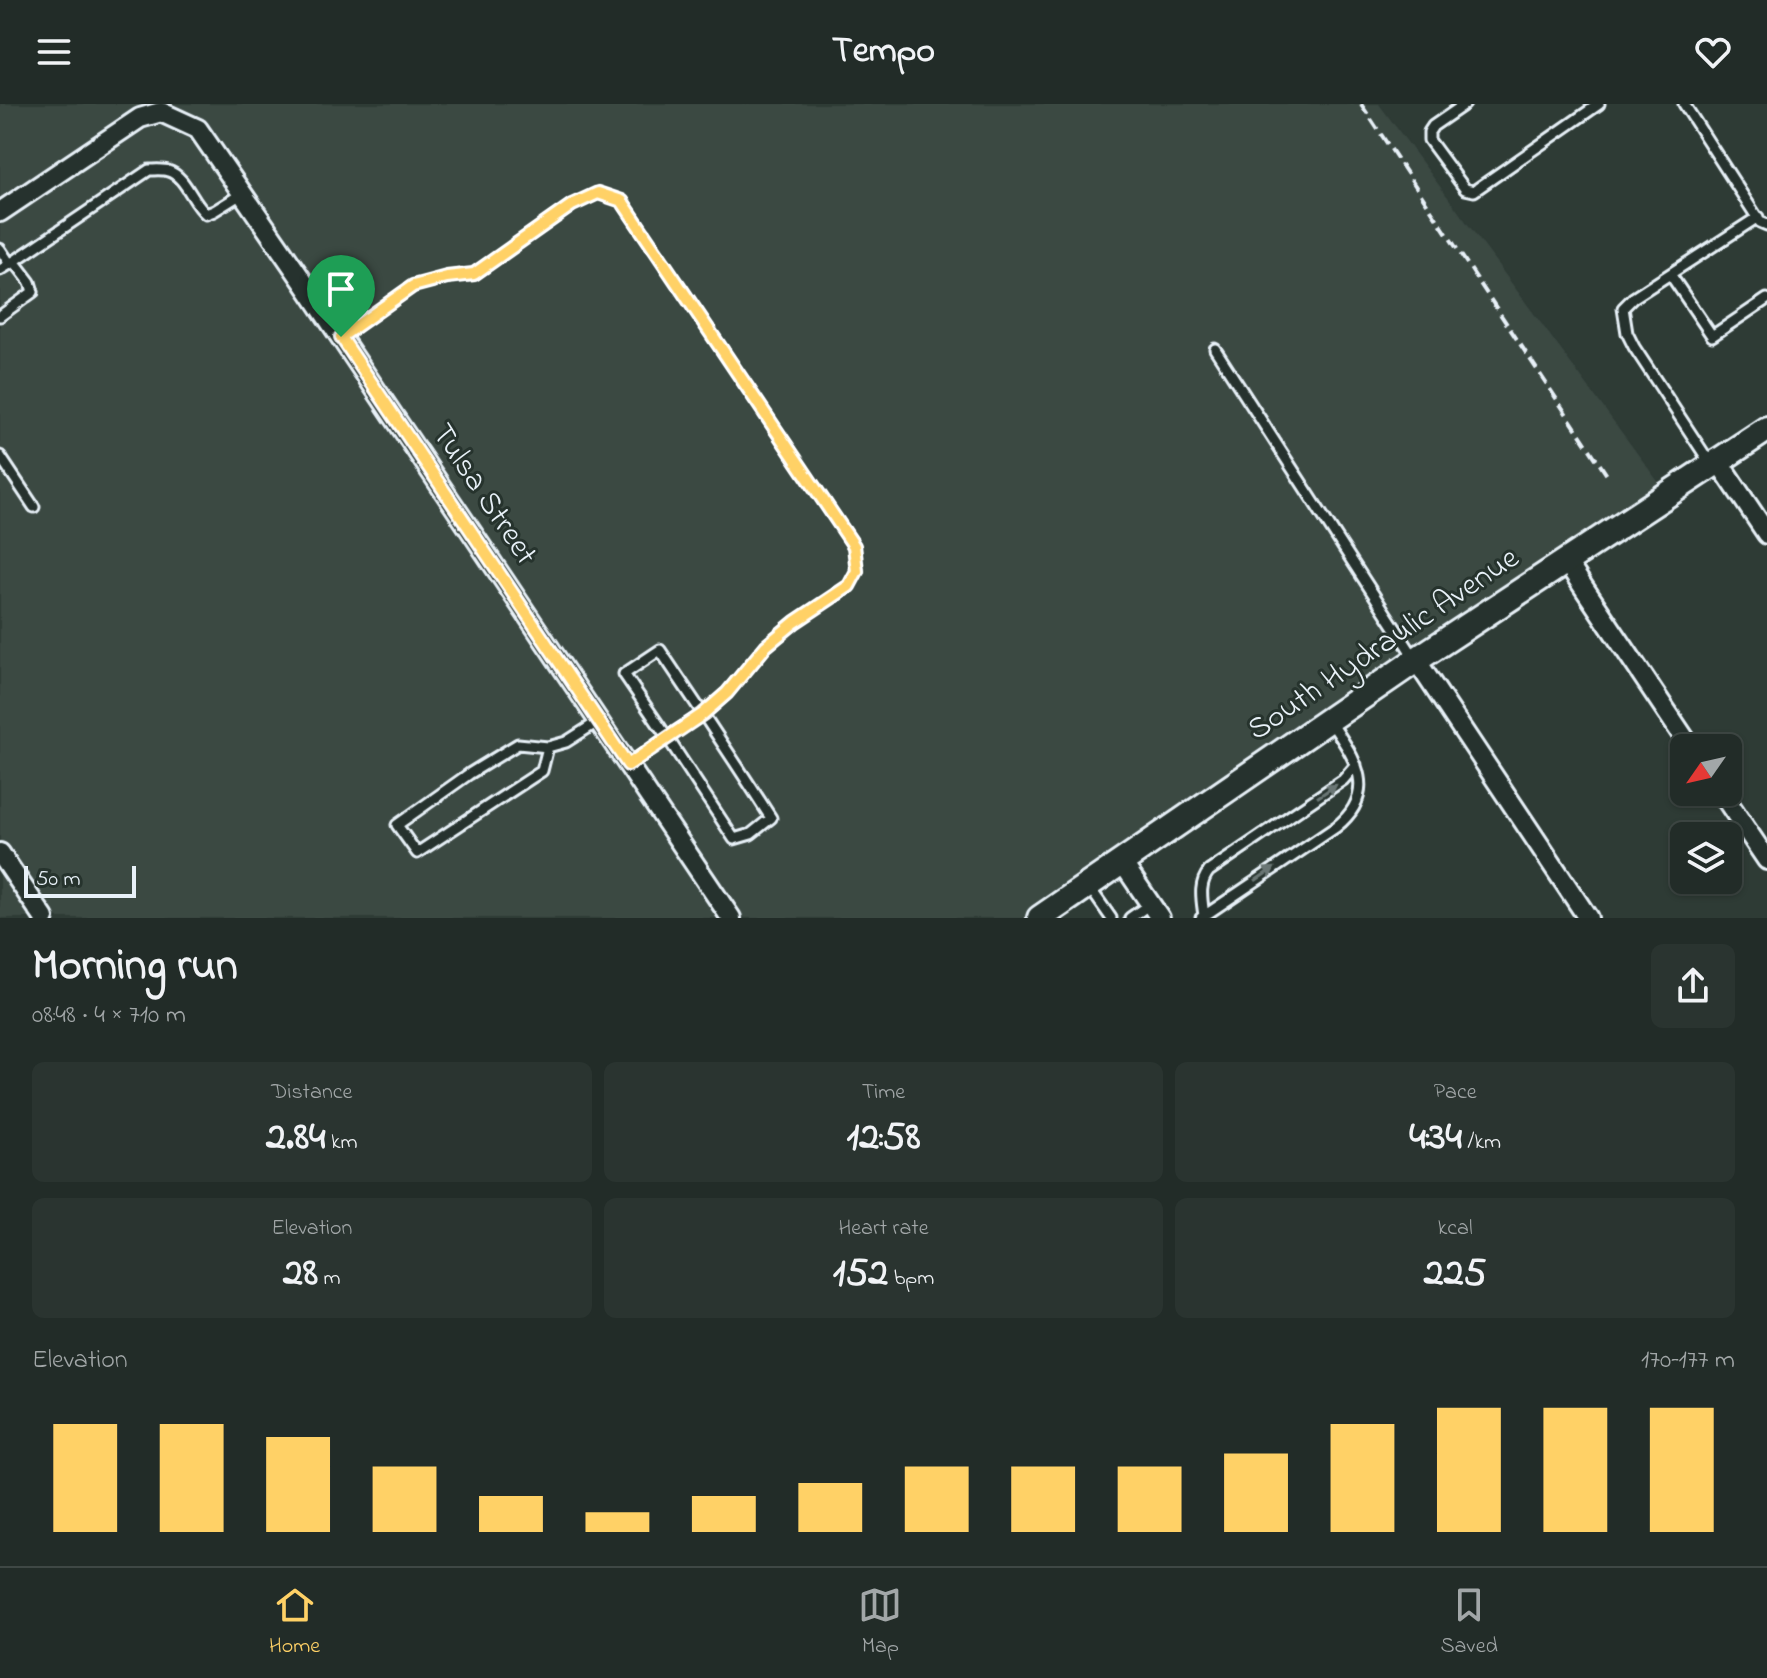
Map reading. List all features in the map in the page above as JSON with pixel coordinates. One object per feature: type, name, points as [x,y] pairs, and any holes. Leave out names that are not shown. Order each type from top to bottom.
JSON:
[{"type":"street","name":"Tulsa Street","points":[[0,212],[140,118],[161,112],[198,129],[731,918]]},
{"type":"street","name":"South Hydraulic Avenue","points":[[1043,917],[1416,660],[1767,429]]},
{"type":"street","points":[[1715,463],[1767,534]]},
{"type":"street","points":[[1566,561],[1682,734]]},
{"type":"street","points":[[1416,660],[1587,917]]},
{"type":"street","points":[[1730,806],[1767,860]]},
{"type":"street","points":[[0,853],[44,918]]},
{"type":"street","points":[[1122,862],[1155,911]]},
{"type":"lane","points":[[1465,104],[1433,126],[1429,140],[1465,189],[1474,191],[1599,104]]},
{"type":"lane","points":[[1684,104],[1760,222],[1767,225]]},
{"type":"lane","points":[[0,270],[149,170],[169,171],[179,177],[206,214],[243,193]]},
{"type":"lane","points":[[341,337],[413,286],[474,274],[572,205],[598,193],[622,201],[854,546],[857,571],[849,586],[795,622],[766,646],[727,693],[703,714],[628,765]]},
{"type":"lane","points":[[1715,463],[1634,347],[1627,333],[1623,308],[1633,298],[1758,217]]},
{"type":"lane","points":[[0,249],[30,282],[33,292],[0,316]]},
{"type":"lane","points":[[1670,274],[1712,336],[1767,299]]},
{"type":"lane","points":[[1215,349],[1416,660]]},
{"type":"lane","points":[[0,456],[34,507]]},
{"type":"lane","points":[[660,650],[771,818],[751,834],[734,839],[667,737],[624,674],[660,650]]},
{"type":"lane","points":[[1202,917],[1345,819],[1353,808],[1361,780],[1354,758],[1329,720]]},
{"type":"lane","points":[[548,747],[542,771],[417,853],[397,825],[518,744],[548,747],[566,742],[599,721]]},
{"type":"lane","points":[[1202,917],[1203,878],[1209,871],[1343,780],[1356,765]]},
{"type":"lane","points":[[1088,885],[1111,918]]},
{"type":"lane","points":[[1130,918],[1155,911]]},
{"type":"shaded area","points":[[0,104],[1379,104],[1668,495],[1040,918],[0,918]]},
{"type":"railway","points":[[1361,104],[1607,475]]},
{"type":"route","points":[[598,193],[622,201],[854,546],[857,571],[849,586],[795,622],[766,646],[727,693],[703,714],[628,765],[341,337],[413,286],[474,274],[572,205],[598,193]]}]
